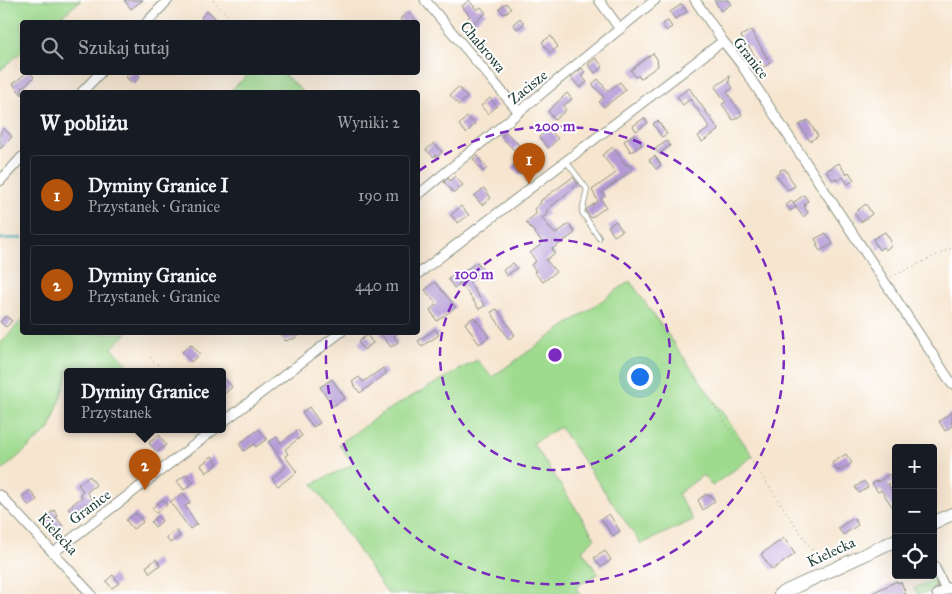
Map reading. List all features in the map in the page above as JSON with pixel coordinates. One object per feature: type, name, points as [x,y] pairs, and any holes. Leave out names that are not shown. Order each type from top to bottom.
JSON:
[{"type":"street","points":[[149,20],[168,0]]},
{"type":"street","name":"Chabrowa","points":[[425,0],[519,112]]},
{"type":"street","points":[[599,0],[620,29]]},
{"type":"street","name":"Zacisze","points":[[420,193],[655,0]]},
{"type":"street","points":[[695,0],[723,41]]},
{"type":"street","name":"Granice","points":[[420,272],[723,41],[741,64],[952,384]]},
{"type":"street","points":[[84,90],[97,75]]},
{"type":"street","points":[[0,181],[20,159]]},
{"type":"street","points":[[226,420],[337,335]]},
{"type":"street","name":"Granice","points":[[53,553],[210,433]]},
{"type":"street","name":"Kielecka","points":[[0,495],[91,594]]},
{"type":"street","points":[[937,521],[952,514]]},
{"type":"street","name":"Kielecka","points":[[780,594],[892,542]]},
{"type":"street","points":[[937,573],[945,590]]},
{"type":"lane","points":[[566,161],[587,189],[582,212],[599,238]]},
{"type":"path","points":[[213,0],[232,20]]},
{"type":"path","points":[[286,75],[300,90]]},
{"type":"path","points":[[884,280],[952,248]]},
{"type":"path","points":[[150,357],[161,368]]},
{"type":"path","points":[[713,404],[827,572]]},
{"type":"green space","points":[[0,0],[81,0],[57,20],[20,20],[20,53],[0,71]]},
{"type":"green space","points":[[248,75],[285,75],[301,90],[231,90]]},
{"type":"green space","points":[[630,281],[753,456],[712,486],[703,475],[678,494],[693,520],[641,544],[560,427],[533,443],[595,538],[582,550],[598,574],[576,587],[580,594],[388,594],[313,484],[353,464],[339,444],[384,412],[477,360],[492,377]]},
{"type":"green space","points":[[20,322],[20,335],[125,335],[112,348],[131,368],[64,368],[64,387],[50,429],[0,472],[0,344]]},
{"type":"green space","points":[[934,579],[935,587],[927,592],[917,594],[914,588]]},
{"type":"building","points":[[124,0],[143,0],[131,9]]},
{"type":"building","points":[[469,0],[477,10],[481,7],[486,13],[471,25],[467,19],[470,16],[462,6]]},
{"type":"building","points":[[714,0],[728,0],[731,4],[721,11]]},
{"type":"building","points":[[506,3],[511,9],[504,14],[499,9]]},
{"type":"building","points":[[682,4],[687,12],[675,19],[670,12]]},
{"type":"building","points":[[206,12],[209,12],[217,20],[203,20],[201,18]]},
{"type":"building","points":[[408,12],[415,20],[401,20]]},
{"type":"building","points":[[520,18],[524,24],[517,29],[513,24]]},
{"type":"building","points":[[668,21],[672,27],[666,31],[662,24]]},
{"type":"building","points":[[751,30],[770,63],[762,68],[748,45],[742,43],[741,36]]},
{"type":"building","points":[[551,36],[558,47],[550,53],[542,42]]},
{"type":"building","points":[[653,53],[657,59],[658,66],[640,79],[639,76],[635,77],[631,70]]},
{"type":"building","points":[[596,58],[603,67],[595,73],[588,64]]},
{"type":"building","points":[[582,68],[585,72],[581,75],[587,82],[580,88],[571,77]]},
{"type":"building","points":[[24,75],[32,75],[34,77],[20,90],[20,93],[13,84]]},
{"type":"building","points":[[128,75],[138,75],[140,77],[133,84],[126,77]]},
{"type":"building","points":[[730,76],[729,82],[733,88],[727,92],[742,115],[733,120],[722,104],[726,102],[715,87]]},
{"type":"building","points":[[598,79],[608,91],[620,82],[626,90],[604,107],[599,102],[604,97],[592,84]]},
{"type":"building","points":[[458,87],[467,97],[459,105],[450,95]]},
{"type":"building","points":[[689,88],[719,130],[702,142],[698,136],[710,128],[690,99],[683,105],[677,97]]},
{"type":"building","points":[[567,93],[572,99],[563,106],[566,110],[555,120],[548,111]]},
{"type":"building","points":[[490,98],[497,106],[488,114],[481,106]]},
{"type":"building","points":[[467,117],[475,124],[466,133],[459,125]]},
{"type":"building","points":[[644,118],[648,123],[636,131],[633,126]]},
{"type":"building","points":[[808,120],[818,136],[810,141],[799,125]]},
{"type":"building","points":[[658,121],[667,134],[662,137],[653,124]]},
{"type":"building","points":[[4,128],[12,137],[0,149],[0,132]]},
{"type":"building","points":[[549,128],[558,139],[548,148],[539,137]]},
{"type":"building","points":[[506,132],[519,145],[514,150],[501,137]]},
{"type":"building","points":[[634,134],[642,145],[631,152],[624,141]]},
{"type":"building","points":[[667,141],[670,146],[659,154],[655,149]]},
{"type":"building","points":[[434,143],[442,152],[437,157],[436,155],[434,157],[426,150]]},
{"type":"building","points":[[613,147],[626,165],[628,164],[633,170],[602,192],[605,196],[601,199],[606,207],[591,218],[586,211],[598,201],[592,190],[616,173],[602,155]]},
{"type":"building","points":[[477,156],[487,168],[483,172],[473,159]]},
{"type":"building","points":[[655,156],[661,165],[656,169],[649,160]]},
{"type":"building","points":[[522,158],[530,166],[520,175],[512,167]]},
{"type":"building","points":[[839,163],[846,174],[849,172],[854,180],[848,184],[843,177],[837,181],[836,178],[833,180],[826,171]]},
{"type":"building","points":[[785,169],[795,186],[788,190],[776,175],[780,173],[780,170]]},
{"type":"building","points":[[455,176],[463,185],[454,193],[444,182],[448,178],[450,181]]},
{"type":"building","points":[[573,177],[578,184],[546,211],[548,214],[542,218],[555,234],[569,224],[575,233],[552,249],[555,253],[546,260],[556,272],[543,282],[534,272],[536,271],[531,265],[536,261],[530,253],[543,243],[526,222],[537,213],[534,209],[541,203],[540,201]]},
{"type":"building","points":[[484,188],[491,198],[482,205],[474,196]]},
{"type":"building","points":[[804,195],[808,201],[804,204],[806,206],[804,207],[808,213],[803,217],[793,203]]},
{"type":"building","points":[[792,201],[796,207],[790,211],[786,205]]},
{"type":"building","points":[[866,204],[872,214],[861,222],[854,213]]},
{"type":"building","points":[[461,206],[469,215],[458,223],[451,215]]},
{"type":"building","points":[[616,221],[622,231],[614,236],[608,226]]},
{"type":"building","points":[[885,232],[892,246],[885,250],[883,247],[879,250],[873,239]]},
{"type":"building","points":[[826,233],[833,244],[820,251],[815,239]]},
{"type":"building","points":[[477,262],[484,272],[469,282],[485,306],[479,309],[461,283],[454,288],[448,279],[457,272],[459,275]]},
{"type":"building","points":[[513,263],[517,268],[506,276],[503,270]]},
{"type":"building","points":[[435,282],[456,307],[437,321],[430,310],[437,304],[425,290]]},
{"type":"building","points":[[497,309],[515,335],[509,339],[491,312]]},
{"type":"building","points":[[6,316],[12,321],[6,327],[0,322]]},
{"type":"building","points":[[474,317],[489,337],[479,344],[465,323]]},
{"type":"building","points":[[435,329],[439,335],[422,346],[418,341]]},
{"type":"building","points":[[281,335],[299,335],[292,340],[291,338],[287,341]]},
{"type":"building","points":[[367,335],[373,343],[364,350],[358,342]]},
{"type":"building","points":[[381,335],[395,335],[394,336],[398,342],[391,347]]},
{"type":"building","points":[[191,344],[200,354],[191,362],[182,352]]},
{"type":"building","points":[[383,368],[387,373],[360,393],[352,382],[359,377],[363,382]]},
{"type":"building","points":[[332,379],[345,398],[333,406],[320,387]]},
{"type":"building","points":[[226,380],[232,387],[226,392]]},
{"type":"building","points":[[309,407],[320,423],[313,427],[302,412]]},
{"type":"building","points":[[952,412],[952,426],[945,431],[939,421]]},
{"type":"building","points":[[259,429],[267,439],[256,447],[254,444],[244,451],[239,444]]},
{"type":"building","points":[[298,430],[302,436],[285,449],[288,454],[285,456],[297,472],[278,486],[272,478],[286,467],[269,442],[277,437],[281,443]]},
{"type":"building","points":[[159,435],[166,445],[157,452],[149,443]]},
{"type":"building","points":[[846,454],[852,463],[837,471],[832,463]]},
{"type":"building","points":[[212,456],[218,464],[206,473],[201,465]]},
{"type":"building","points":[[187,474],[193,483],[184,490],[177,481]]},
{"type":"building","points":[[889,474],[892,478],[892,482],[888,484],[892,490],[892,506],[881,490],[878,492],[872,484],[877,480],[878,482]]},
{"type":"building","points":[[90,476],[96,485],[87,492],[93,501],[72,514],[68,508],[82,497],[80,493],[83,491],[78,484]]},
{"type":"building","points":[[864,481],[868,487],[859,493],[855,487]]},
{"type":"building","points":[[30,490],[37,500],[29,506],[22,497]]},
{"type":"building","points":[[183,493],[190,503],[185,506],[197,524],[190,529],[170,502]]},
{"type":"building","points":[[706,494],[710,495],[715,501],[703,510],[698,500]]},
{"type":"building","points":[[163,499],[167,505],[156,513],[152,508]]},
{"type":"building","points":[[54,510],[58,516],[56,517],[63,526],[54,533],[43,519]]},
{"type":"building","points":[[136,513],[143,522],[133,529],[126,520]]},
{"type":"building","points":[[609,514],[620,531],[613,536],[601,519]]},
{"type":"building","points":[[158,516],[162,521],[155,527],[151,522]]},
{"type":"building","points":[[854,518],[858,525],[843,535],[838,528]]},
{"type":"building","points":[[176,530],[180,536],[170,543],[166,537]]},
{"type":"building","points":[[784,538],[795,554],[772,570],[761,554]]},
{"type":"building","points":[[605,551],[611,560],[601,567],[594,558]]},
{"type":"building","points":[[156,559],[160,565],[150,573],[146,567]]},
{"type":"building","points":[[113,575],[119,583],[112,588],[106,581]]},
{"type":"building","points":[[897,581],[898,583],[901,582],[906,594],[870,594]]},
{"type":"waterway","points":[[0,239],[20,238]]},
{"type":"place","name":"Dyminy Granice I","points":[[529,184]]},
{"type":"place","name":"Dyminy Granice","points":[[145,490]]}]
